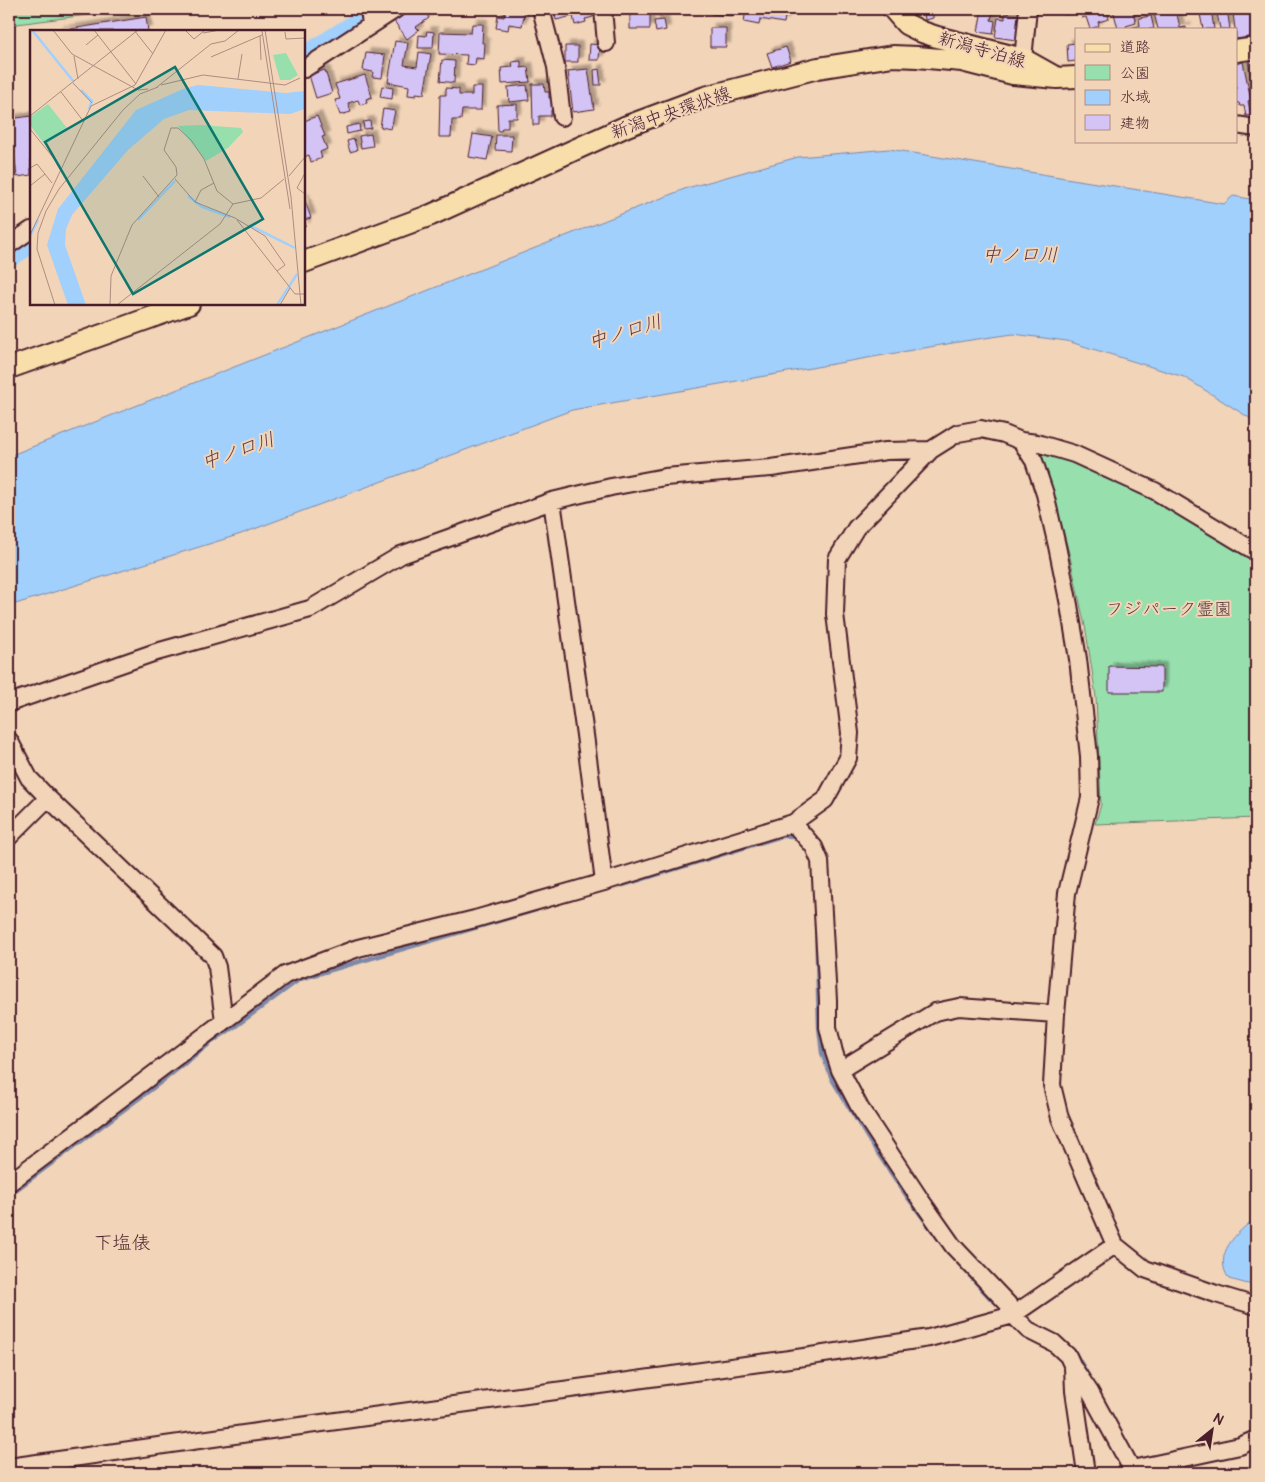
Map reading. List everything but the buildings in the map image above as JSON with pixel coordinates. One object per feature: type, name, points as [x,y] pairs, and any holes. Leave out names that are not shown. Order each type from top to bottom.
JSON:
[{"type":"main road","name":"新潟寺泊線","points":[[893,9],[906,24],[937,38],[1023,59],[1067,78]]},
{"type":"main road","points":[[1238,51],[1256,48]]},
{"type":"main road","name":"新潟中央環状線","points":[[305,262],[430,216],[627,126],[705,98],[818,68],[893,56],[917,56],[962,61],[1013,74],[1067,78]]},
{"type":"main road","points":[[9,368],[186,305]]},
{"type":"street","points":[[305,68],[370,17],[396,9]]},
{"type":"street","points":[[541,9],[556,67],[562,117]]},
{"type":"street","points":[[603,9],[606,43]]},
{"type":"street","points":[[1023,59],[1028,9]]},
{"type":"street","points":[[1238,125],[1256,128]]},
{"type":"street","points":[[10,239],[30,230]]},
{"type":"street","points":[[9,1183],[285,975],[349,951],[475,919],[604,882],[793,823],[825,800],[848,758],[850,733],[835,614],[837,560],[856,528],[931,450],[958,433],[981,429],[1074,454],[1155,491],[1256,552]]},
{"type":"street","points":[[1021,441],[1034,461],[1045,494],[1070,605],[1089,756],[1090,798],[1067,893],[1056,1014],[1052,1085],[1060,1118],[1115,1244],[1145,1269],[1256,1306]]},
{"type":"street","points":[[9,703],[153,653],[310,609],[401,555],[552,501],[610,487],[665,477],[771,468],[886,451],[931,450]]},
{"type":"street","points":[[552,501],[604,882]]},
{"type":"street","points":[[9,740],[28,778],[214,956],[224,1021]]},
{"type":"street","points":[[9,837],[48,798]]},
{"type":"street","points":[[793,823],[814,847],[820,861],[828,1028],[840,1070],[860,1108],[920,1199],[954,1246],[1008,1304],[1013,1315],[1028,1330],[1054,1343],[1068,1356],[1133,1471],[1240,1446],[1256,1438]]},
{"type":"street","points":[[840,1070],[935,1012],[960,1007],[1056,1014]]},
{"type":"street","points":[[9,1467],[543,1394],[929,1338],[1013,1315],[1115,1244]]},
{"type":"street","points":[[1073,1367],[1074,1391],[1086,1473]]},
{"type":"green space","points":[[9,9],[134,9],[9,25]]},
{"type":"green space","name":"フジパーク霊園","points":[[1037,450],[1079,463],[1165,503],[1221,538],[1256,563],[1256,818],[1095,824],[1101,805],[1096,697],[1086,631],[1057,507]]},
{"type":"water","name":"中ノ口川","points":[[889,149],[1224,204],[1233,196],[1256,200],[1256,422],[1184,377],[1067,341],[1013,334],[964,341],[572,410],[241,534],[9,606],[9,456],[687,188],[798,157]]},
{"type":"water","points":[[1256,1218],[1256,1286],[1229,1279],[1224,1270],[1223,1261],[1229,1244],[1241,1230]]},
{"type":"waterway","points":[[305,53],[375,9]]},
{"type":"waterway","points":[[9,260],[30,247]]},
{"type":"waterway","points":[[623,885],[782,836],[794,836],[797,838]]},
{"type":"waterway","points":[[9,1195],[165,1079],[214,1040],[300,979],[536,910]]},
{"type":"waterway","points":[[816,923],[819,1027],[822,1053],[832,1079],[869,1140],[948,1252]]},
{"type":"waterway","points":[[954,1258],[991,1299],[999,1304]]},
{"type":"waterway","points":[[1075,1353],[1086,1372]]},
{"type":"district","name":"下塩俵","points":[[122,1243]]}]
